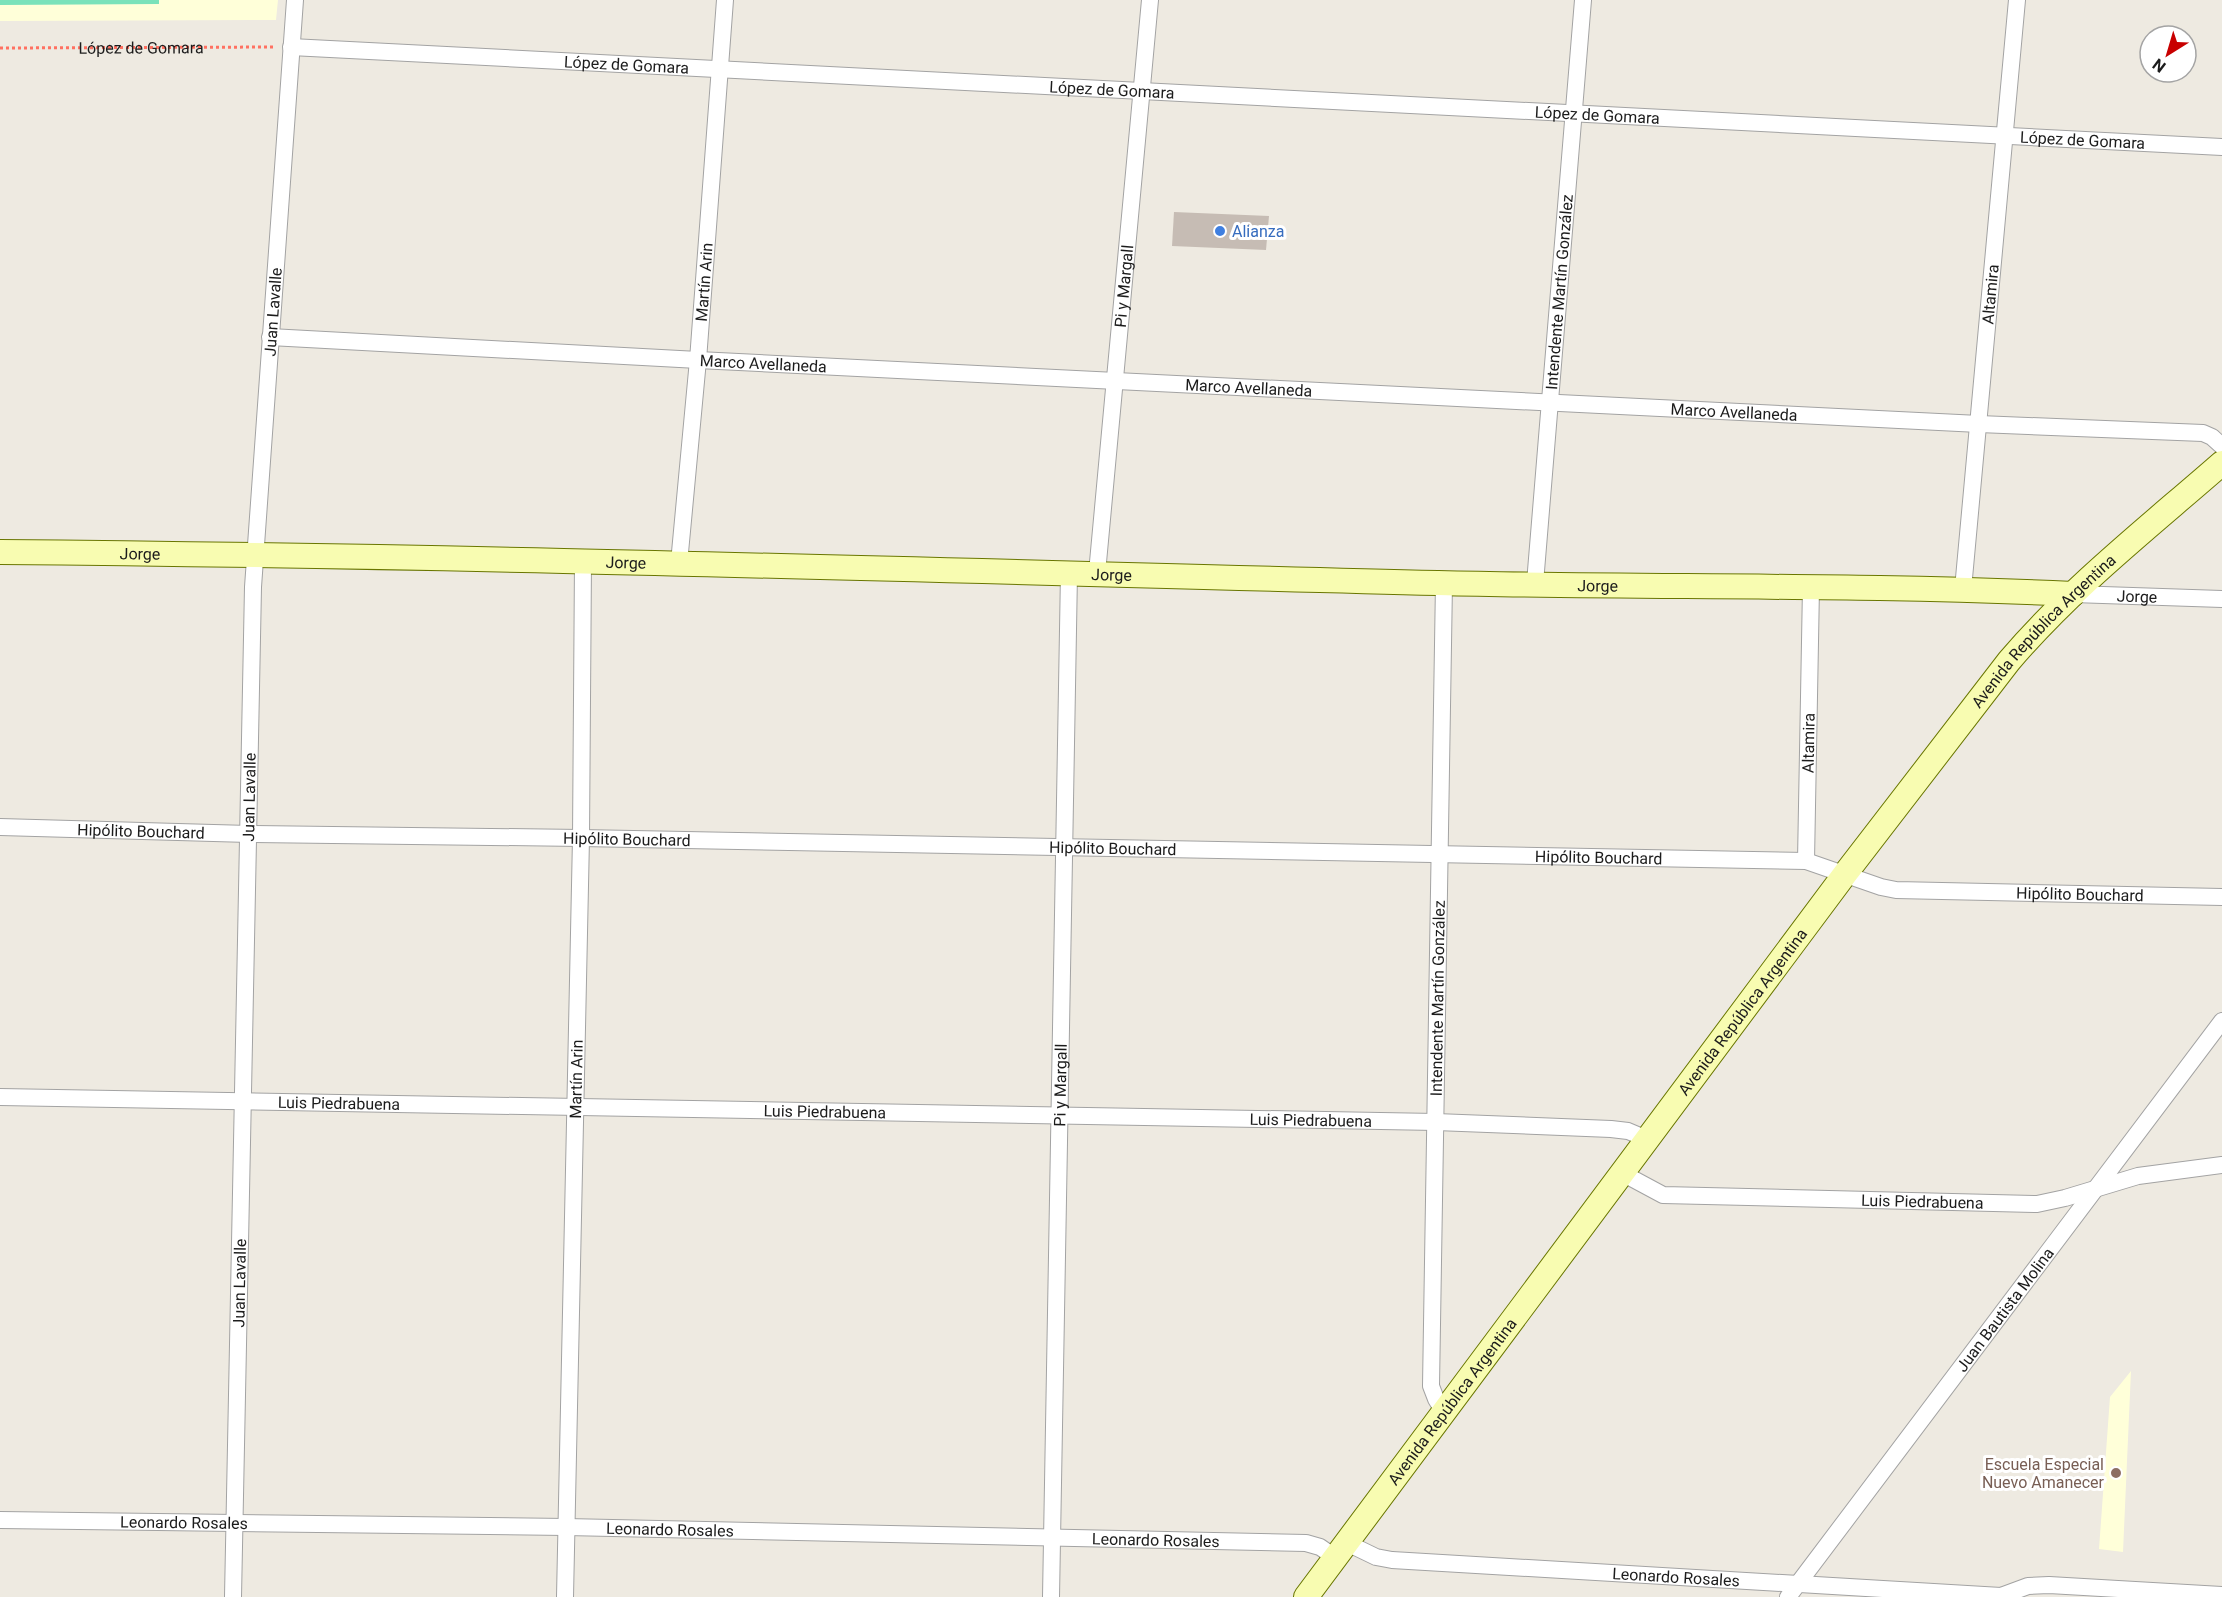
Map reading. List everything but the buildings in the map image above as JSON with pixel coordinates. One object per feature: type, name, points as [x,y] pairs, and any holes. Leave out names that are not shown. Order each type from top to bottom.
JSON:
[{"type":"street","name":"Juan Lavalle","points":[[233,1597],[255,554],[295,0]]},
{"type":"street","name":"Martín Arin","points":[[679,563],[698,360],[725,0]]},
{"type":"street","name":"Pi y Margall","points":[[1097,573],[1150,0]]},
{"type":"street","name":"Intendente Martín González","points":[[1534,583],[1583,0]]},
{"type":"street","name":"Altamira","points":[[1963,589],[2017,0]]},
{"type":"street","name":"López de Gomara","points":[[291,47],[2222,147]]},
{"type":"street","name":"Marco Avellaneda","points":[[270,336],[698,360],[1979,424],[2203,433],[2222,446]]},
{"type":"street","name":"Avenida República Argentina","points":[[1306,1597],[1845,874],[2009,661],[2030,636],[2073,594],[2222,463]]},
{"type":"street","name":"Jorge","points":[[0,552],[255,554],[679,563],[1444,583],[1963,589],[2222,599]]},
{"type":"street","name":"Martín Arin","points":[[565,1597],[581,838],[583,561]]},
{"type":"street","name":"Pi y Margall","points":[[1051,1597],[1069,573]]},
{"type":"street","name":"Intendente Martín González","points":[[1444,583],[1431,1386],[1444,1412]]},
{"type":"street","name":"Altamira","points":[[1806,861],[1811,587]]},
{"type":"street","name":"Hipólito Bouchard","points":[[0,827],[249,834],[1806,861],[1896,890],[2222,897]]},
{"type":"street","name":"Juan Bautista Molina","points":[[1793,1591],[2222,1021]]},
{"type":"street","name":"Luis Piedrabuena","points":[[0,1097],[1436,1122],[1611,1129],[1628,1131],[1647,1139]]},
{"type":"street","name":"Luis Piedrabuena","points":[[1622,1173],[1662,1195],[2037,1204],[2138,1176],[2222,1165]]},
{"type":"street","name":"Leonardo Rosales","points":[[0,1520],[566,1527],[1306,1543],[1392,1560],[1793,1591],[2001,1597],[2028,1586],[2049,1585],[2222,1595]]},
{"type":"path","name":"López de Gomara","points":[[0,48],[291,47]]},
{"type":"shaded area","points":[[0,0],[278,0],[276,20],[0,21]]},
{"type":"shaded area","name":"Escuela Especial Nuevo Amanecer","points":[[2131,1371],[2123,1552],[2099,1549],[2110,1397]]},
{"type":"green space","points":[[0,0],[159,0],[159,4],[0,5]]},
{"type":"place","name":"Alianza","points":[[1220,231]]},
{"type":"place","name":"Escuela Especial Nuevo Amanecer","points":[[2116,1473]]}]
